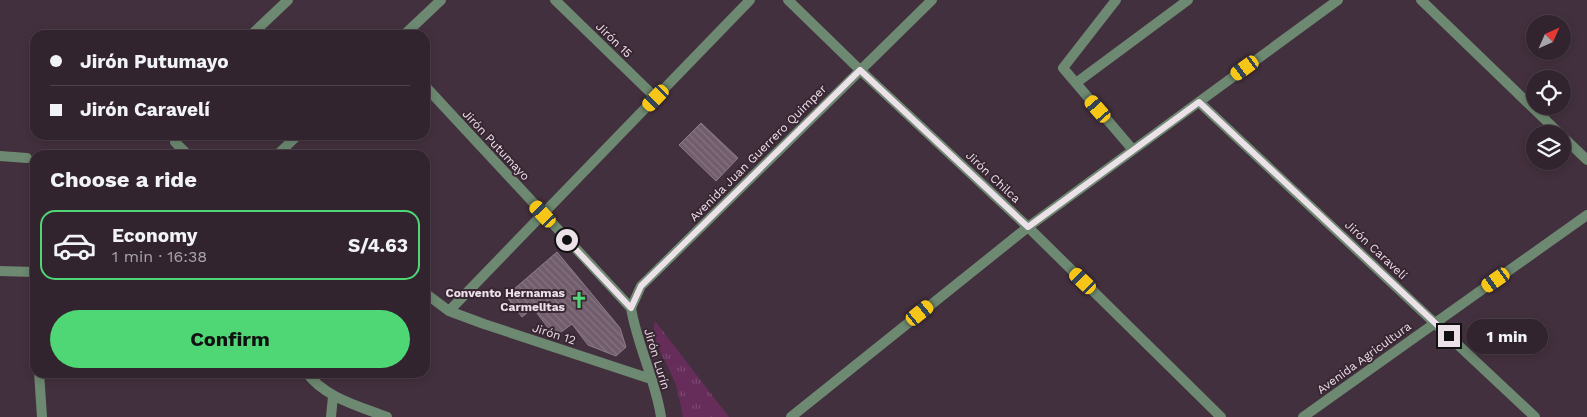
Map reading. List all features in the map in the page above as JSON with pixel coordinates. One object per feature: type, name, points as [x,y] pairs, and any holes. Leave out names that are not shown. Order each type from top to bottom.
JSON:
[{"type":"street","points":[[256,30],[288,0]]},
{"type":"street","points":[[409,30],[441,0]]},
{"type":"street","name":"Jirón 15","points":[[555,0],[656,98]]},
{"type":"street","points":[[449,311],[750,0]]},
{"type":"street","name":"Jirón Chilca","points":[[788,0],[1028,227],[1221,417]]},
{"type":"street","name":"Avenida Juan Guerrero Quimper","points":[[631,308],[641,286],[932,0]]},
{"type":"street","points":[[1116,0],[1063,68],[1133,150]]},
{"type":"street","points":[[1076,83],[1188,0]]},
{"type":"street","points":[[797,415],[1028,227],[1338,0]]},
{"type":"street","points":[[1421,0],[1551,125]]},
{"type":"street","name":"Jirón Putumayo","points":[[430,91],[631,308]]},
{"type":"street","name":"Jirón Caravelí","points":[[1199,102],[1535,417]]},
{"type":"street","points":[[176,140],[175,142],[183,150]]},
{"type":"street","points":[[282,150],[293,140]]},
{"type":"street","points":[[1571,145],[1587,160]]},
{"type":"street","points":[[0,156],[27,158]]},
{"type":"street","name":"Avenida Agricultura","points":[[1303,417],[1587,216]]},
{"type":"street","points":[[0,271],[30,272]]},
{"type":"street","name":"Jirón 12","points":[[430,297],[449,311],[651,379]]},
{"type":"street","name":"Jirón Lurín","points":[[631,308],[634,329],[651,379],[661,417]]},
{"type":"street","points":[[39,378],[42,417]]},
{"type":"street","points":[[310,378],[333,396],[386,417]]},
{"type":"street","points":[[331,417],[333,396]]},
{"type":"green space","points":[[655,321],[729,417],[683,417],[676,386],[655,336]]},
{"type":"building","points":[[701,123],[738,158],[716,181],[679,145]]},
{"type":"building","name":"Convento Hernamas Carmelitas","points":[[557,252],[620,328],[626,347],[616,356],[588,345],[572,324],[561,332],[549,329],[533,308],[522,317],[506,296]]},
{"type":"place","name":"Convento Hernamas Carmelitas","points":[[579,300]]},
{"type":"route","points":[[567,240],[631,308],[641,286],[860,70],[1028,227],[1199,102],[1449,336]]}]
